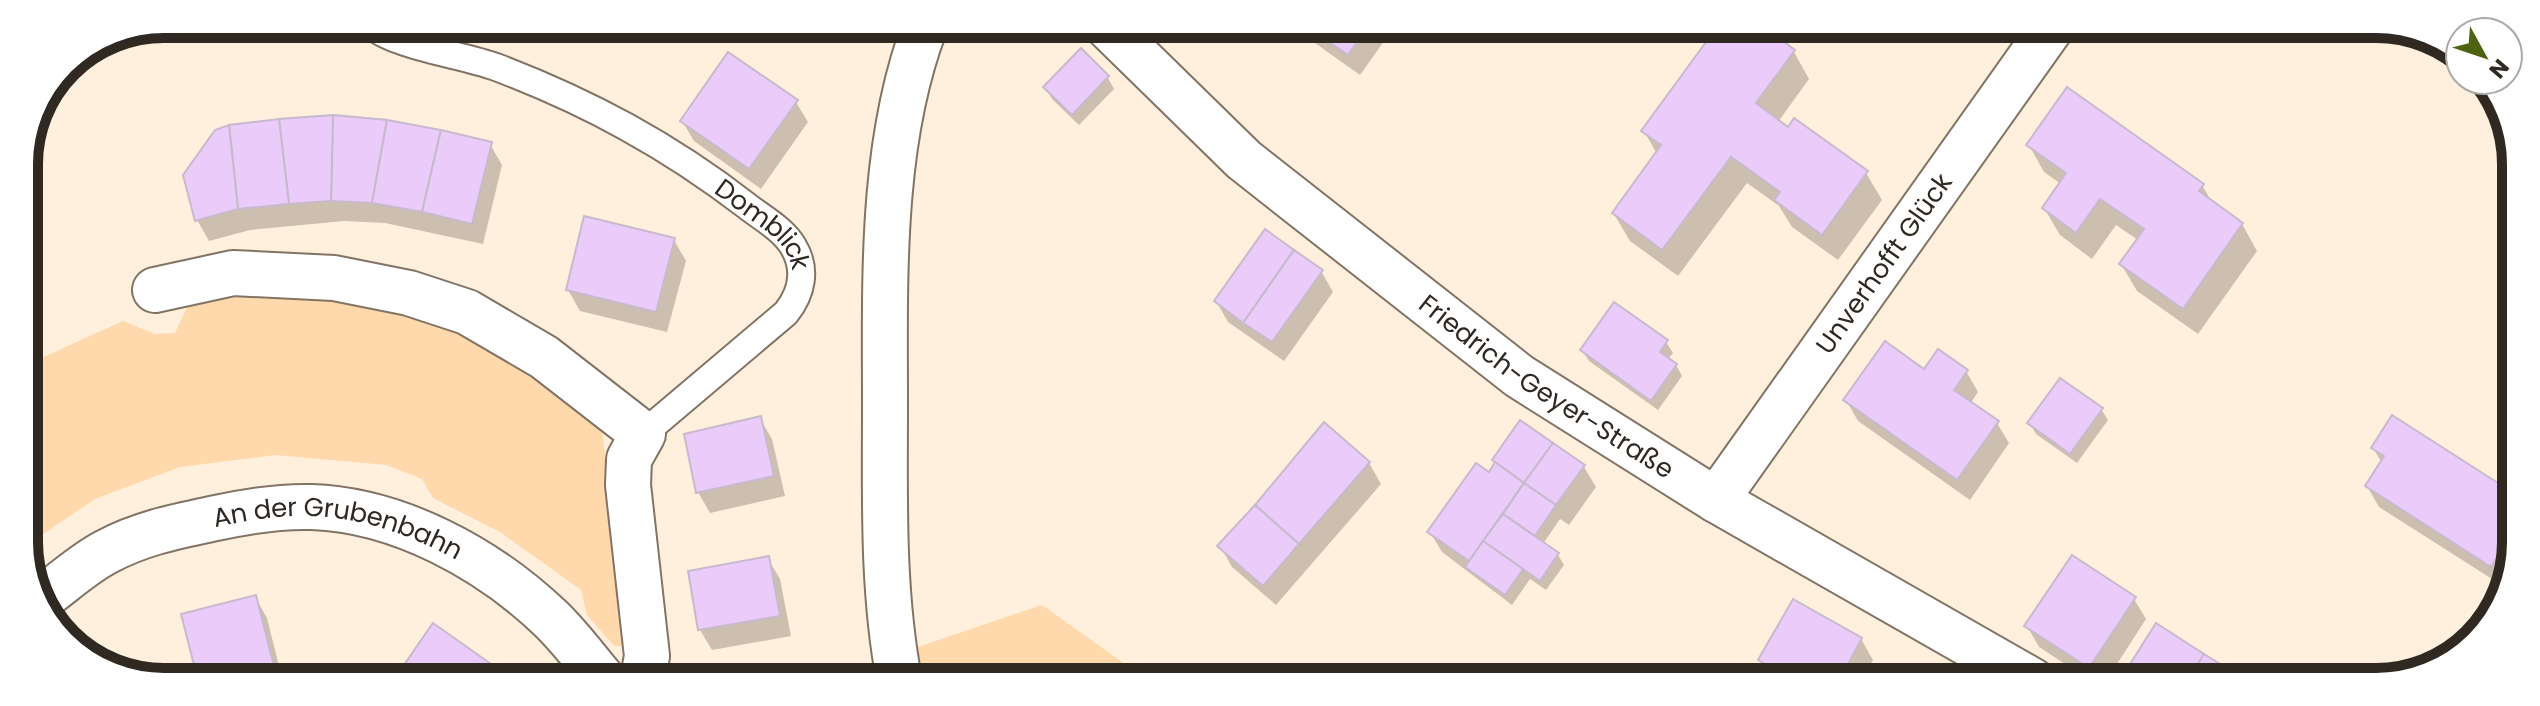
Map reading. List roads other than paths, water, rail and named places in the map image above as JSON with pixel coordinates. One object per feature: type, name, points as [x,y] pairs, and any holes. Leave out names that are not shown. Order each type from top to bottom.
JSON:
[{"type":"street","points":[[897,668],[885,535],[885,285],[893,163],[900,110],[920,38]]},
{"type":"street","name":"Friedrich-Geyer-Straße","points":[[1135,38],[1244,160],[1519,376],[1989,668]]},
{"type":"street","name":"Unverhofft Glück","points":[[1716,500],[2044,38]]},
{"type":"street","points":[[155,290],[233,273],[334,278],[409,293],[467,312],[531,350],[643,434]]},
{"type":"street","name":"Domblick","points":[[643,434],[629,459],[628,485],[647,656],[645,668]]},
{"type":"street","name":"An der Grubenbahn","points":[[49,593],[104,552],[153,531],[257,509],[328,509],[370,515],[428,537],[472,559],[519,590],[552,620],[593,668]]},
{"type":"lane","name":"Domblick","points":[[397,38],[493,66],[585,103],[664,146],[791,243],[797,254],[802,281],[798,298],[786,313],[643,434]]}]
